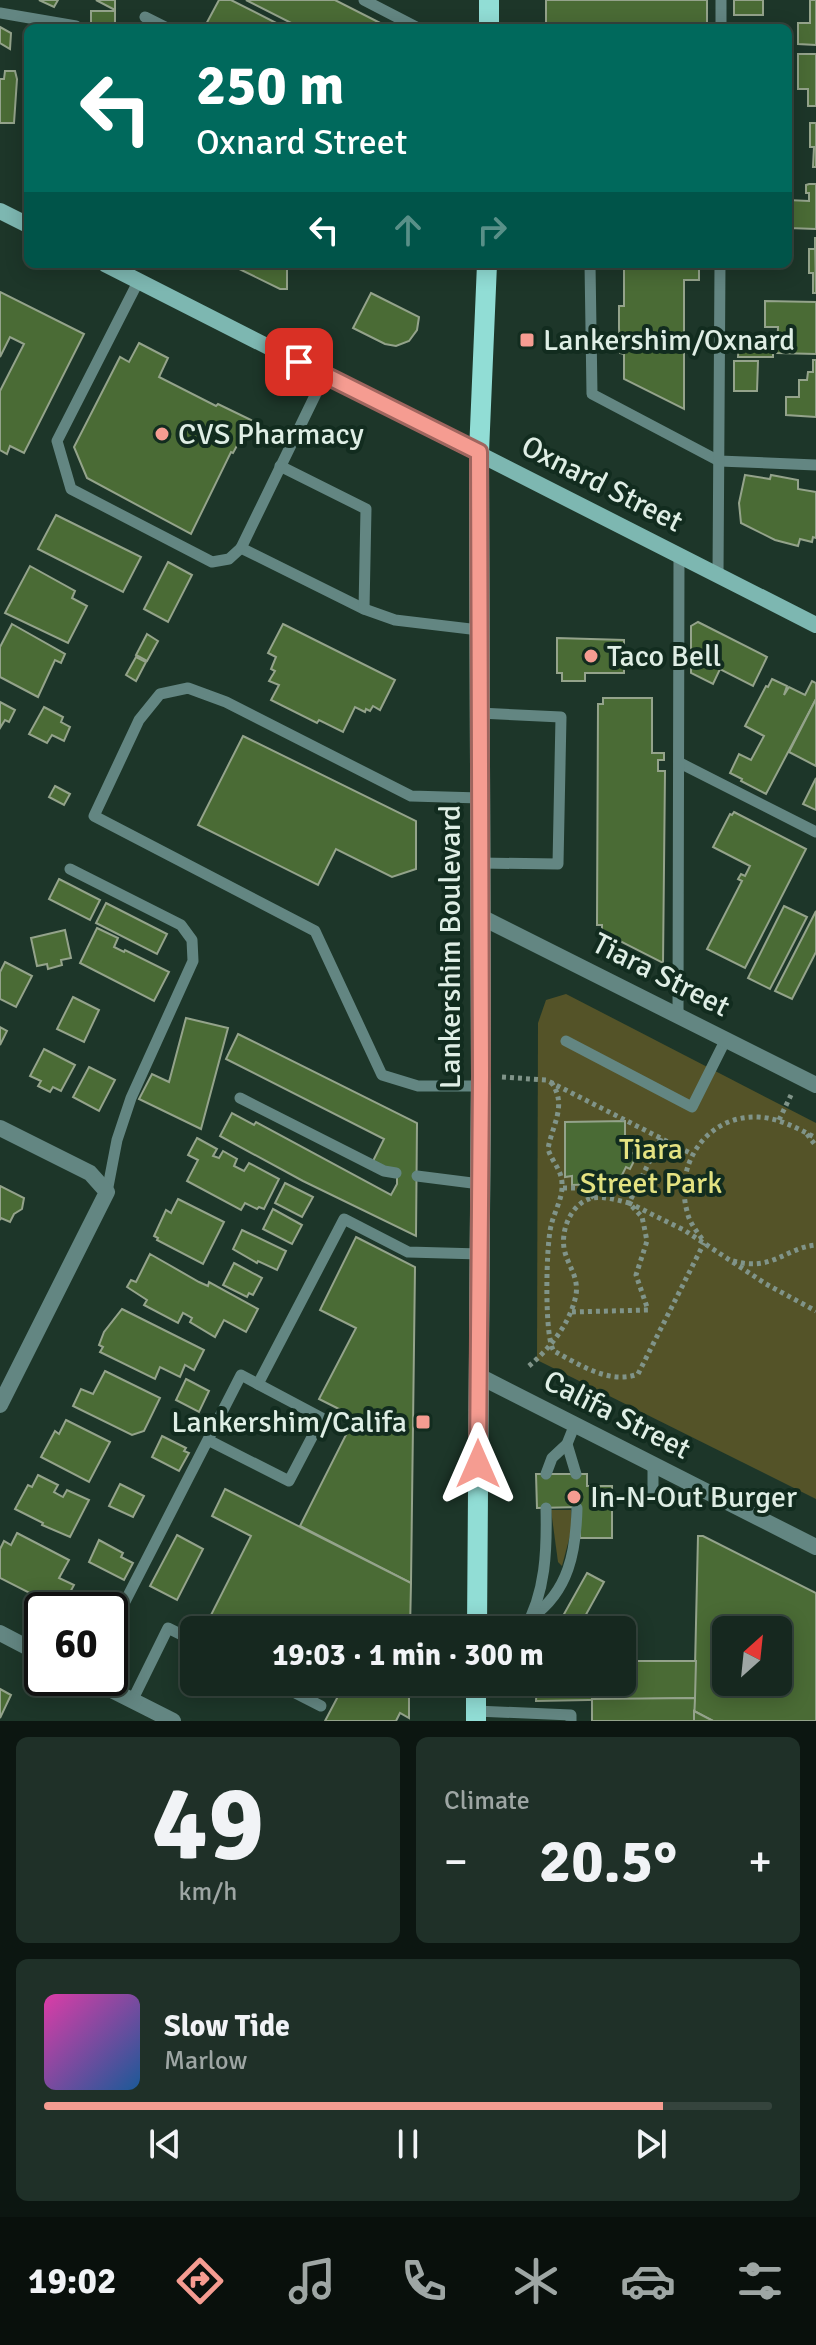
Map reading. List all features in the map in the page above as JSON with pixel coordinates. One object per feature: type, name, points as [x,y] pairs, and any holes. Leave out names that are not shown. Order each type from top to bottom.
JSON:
[{"type":"main road","points":[[489,0],[489,24]]},
{"type":"main road","points":[[0,211],[24,223]]},
{"type":"main road","name":"Oxnard Street","points":[[114,268],[816,625]]},
{"type":"main road","name":"Lankershim Boulevard","points":[[477,1616],[481,1081],[479,452],[487,268]]},
{"type":"street","name":"Tiara Street","points":[[481,917],[816,1085]]},
{"type":"street","points":[[0,1128],[90,1173],[107,1192],[0,1405]]},
{"type":"street","name":"Califa Street","points":[[479,1376],[816,1547]]},
{"type":"street","points":[[0,1633],[24,1646]]},
{"type":"street","points":[[122,1696],[173,1721]]},
{"type":"lane","points":[[364,0],[410,24]]},
{"type":"lane","points":[[721,0],[721,24]]},
{"type":"lane","points":[[0,13],[64,24]]},
{"type":"lane","points":[[145,17],[159,24]]},
{"type":"lane","points":[[590,268],[592,394],[719,461],[816,465]]},
{"type":"lane","points":[[718,575],[720,268]]},
{"type":"lane","points":[[139,280],[57,441],[71,489],[212,562],[229,559],[241,548],[325,375]]},
{"type":"lane","points":[[280,466],[366,509],[364,609]]},
{"type":"lane","points":[[241,548],[364,609],[395,620],[479,630]]},
{"type":"lane","points":[[678,1014],[679,554]]},
{"type":"lane","points":[[480,798],[411,796],[226,702],[188,688],[160,694],[139,720],[94,816],[315,931],[382,1075],[418,1086],[481,1081]]},
{"type":"lane","points":[[479,713],[561,717],[558,864],[480,863]]},
{"type":"lane","points":[[680,763],[816,832]]},
{"type":"lane","points":[[70,869],[181,925],[192,940],[193,961],[131,1098],[117,1140],[107,1192]]},
{"type":"lane","points":[[566,1041],[692,1107],[726,1039]]},
{"type":"lane","points":[[240,1098],[384,1171],[396,1173]]},
{"type":"lane","points":[[417,1176],[480,1184]]},
{"type":"lane","points":[[258,1384],[344,1219],[408,1252],[480,1254]]},
{"type":"lane","points":[[128,1596],[241,1375],[322,1418],[289,1481],[208,1440]]},
{"type":"lane","points":[[546,1474],[552,1458],[567,1444],[575,1424]]},
{"type":"lane","points":[[567,1444],[576,1474]]},
{"type":"lane","points":[[653,1464],[653,1497]]},
{"type":"lane","points":[[531,1616],[545,1566],[546,1508]]},
{"type":"lane","points":[[532,1616],[558,1593],[570,1566],[577,1532],[577,1508]]},
{"type":"lane","points":[[132,1701],[168,1628],[180,1634]]},
{"type":"lane","points":[[301,1696],[321,1706]]},
{"type":"lane","points":[[476,1716],[571,1715],[571,1721]]},
{"type":"path","points":[[481,1081],[546,1080],[692,1154]]},
{"type":"path","points":[[551,1082],[557,1090],[559,1111],[548,1149],[561,1175],[563,1188],[547,1251],[550,1346],[554,1351],[591,1371],[629,1378],[638,1374],[704,1243]]},
{"type":"path","points":[[704,1243],[687,1214],[684,1199],[687,1167],[692,1154],[707,1135],[719,1126],[745,1117],[779,1120],[816,1138]]},
{"type":"path","points":[[803,1131],[816,1146]]},
{"type":"path","points":[[629,1203],[661,1138]]},
{"type":"path","points":[[563,1188],[586,1188],[594,1198]]},
{"type":"path","points":[[529,1366],[550,1346],[571,1312],[576,1279],[565,1251],[565,1224],[583,1202],[594,1198],[629,1203],[704,1243],[816,1311]]},
{"type":"path","points":[[571,1312],[648,1310],[636,1275],[647,1241],[642,1217],[629,1203]]},
{"type":"path","points":[[726,1259],[747,1264],[771,1261],[804,1246],[816,1245]]},
{"type":"green space","name":"Tiara Street Park","points":[[566,994],[816,1123],[816,1499],[537,1360],[538,1023],[546,1000]]},
{"type":"green space","points":[[551,1510],[571,1510],[572,1528],[562,1566],[558,1562]]},
{"type":"building","points":[[39,0],[58,0],[54,7]]},
{"type":"building","points":[[96,0],[115,0],[115,10]]},
{"type":"building","points":[[219,0],[231,0],[278,24],[206,24]]},
{"type":"building","points":[[246,0],[335,0],[382,24],[293,24]]},
{"type":"building","points":[[546,0],[707,0],[707,24],[546,24]]},
{"type":"building","points":[[734,0],[763,0],[763,15],[734,15]]},
{"type":"building","points":[[810,0],[816,0],[816,45],[798,44],[798,23],[810,23]]},
{"type":"building","points":[[91,11],[115,11],[115,24],[91,24]]},
{"type":"building","points":[[0,27],[11,33],[10,49],[0,43]]},
{"type":"building","points":[[798,54],[816,54],[816,106],[808,106],[808,89],[798,89]]},
{"type":"building","points":[[5,71],[15,71],[17,79],[14,123],[0,123],[0,79],[4,79]]},
{"type":"building","points":[[810,123],[816,123],[816,167],[813,167],[814,147],[810,147]]},
{"type":"building","points":[[816,184],[816,229],[792,228],[792,200],[809,201],[806,185]]},
{"type":"building","points":[[815,237],[816,293],[813,293],[809,249],[815,249]]},
{"type":"building","points":[[237,268],[287,268],[287,289],[280,289]]},
{"type":"building","points":[[624,268],[699,268],[699,280],[684,280],[684,409],[624,379],[619,306],[624,306]]},
{"type":"building","points":[[0,292],[84,334],[24,453],[10,446],[7,454],[0,450],[0,391],[24,344],[10,337],[0,357]]},
{"type":"building","points":[[371,293],[419,317],[417,330],[409,341],[396,346],[385,344],[353,328]]},
{"type":"building","points":[[765,301],[816,302],[816,354],[777,353],[778,327],[765,327]]},
{"type":"building","points":[[739,339],[764,339],[764,350],[773,350],[773,357],[738,357]]},
{"type":"building","name":"CVS Pharmacy","points":[[139,343],[168,358],[159,377],[251,420],[231,452],[191,534],[87,478],[74,447],[120,357],[129,362]]},
{"type":"building","points":[[813,360],[816,360],[816,417],[786,415],[786,397],[799,397],[799,380],[807,380],[808,372],[813,372]]},
{"type":"building","points":[[734,361],[758,361],[757,391],[734,391]]},
{"type":"building","points":[[745,475],[770,479],[771,475],[798,480],[798,489],[816,492],[816,538],[813,537],[812,542],[800,539],[798,546],[775,540],[741,523],[739,503]]},
{"type":"building","points":[[56,515],[141,557],[123,592],[38,549]]},
{"type":"building","points":[[168,562],[192,575],[168,622],[144,609]]},
{"type":"building","points":[[30,566],[75,591],[72,598],[87,606],[68,643],[5,613]]},
{"type":"building","points":[[698,622],[767,657],[753,686],[720,669],[713,684],[691,673],[691,626]]},
{"type":"building","points":[[12,624],[65,654],[61,663],[55,660],[38,697],[0,677],[0,647]]},
{"type":"building","points":[[283,624],[395,680],[380,710],[373,706],[365,712],[355,707],[343,732],[271,700],[279,685],[269,681],[275,671],[271,669],[276,657],[268,653]]},
{"type":"building","points":[[147,634],[158,641],[147,661],[136,655]]},
{"type":"building","name":"Taco Bell","points":[[557,638],[624,640],[624,673],[585,673],[585,681],[562,681],[562,673],[557,673]]},
{"type":"building","points":[[136,657],[146,662],[136,681],[126,675]]},
{"type":"building","points":[[772,679],[787,686],[784,695],[789,687],[805,695],[812,681],[816,683],[816,699],[766,794],[730,773],[739,754],[751,760],[764,736],[745,726]]},
{"type":"building","points":[[603,698],[652,698],[652,753],[664,753],[664,760],[658,760],[658,771],[665,771],[663,963],[602,932],[602,925],[597,925],[598,704],[603,704]]},
{"type":"building","points":[[816,699],[816,766],[789,752]]},
{"type":"building","points":[[0,702],[15,710],[9,722],[5,720],[0,728]]},
{"type":"building","points":[[44,707],[63,717],[61,722],[70,727],[64,741],[52,735],[47,743],[29,734]]},
{"type":"building","points":[[243,736],[416,821],[416,869],[392,877],[336,849],[318,885],[198,825]]},
{"type":"building","points":[[816,778],[816,810],[803,804]]},
{"type":"building","points":[[55,786],[70,794],[64,805],[49,797]]},
{"type":"building","points":[[734,812],[806,849],[745,968],[707,949],[742,881],[738,879],[741,874],[745,876],[750,866],[713,847],[730,814]]},
{"type":"building","points":[[59,879],[100,900],[90,920],[49,899]]},
{"type":"building","points":[[106,903],[167,934],[157,954],[96,923]]},
{"type":"building","points":[[784,906],[807,917],[770,989],[748,978]]},
{"type":"building","points":[[816,911],[816,952],[792,999],[775,991]]},
{"type":"building","points":[[97,928],[118,938],[114,947],[169,972],[154,1001],[80,963]]},
{"type":"building","points":[[65,930],[71,958],[61,960],[62,965],[48,969],[47,964],[37,966],[31,938]]},
{"type":"building","points":[[5,962],[32,976],[16,1007],[0,999],[0,972]]},
{"type":"building","points":[[73,997],[99,1010],[84,1042],[57,1029]]},
{"type":"building","points":[[186,1018],[228,1028],[201,1129],[139,1099],[152,1074],[169,1082]]},
{"type":"building","points":[[0,1027],[7,1031],[0,1045]]},
{"type":"building","points":[[238,1034],[417,1123],[416,1236],[220,1136],[232,1113],[254,1125],[256,1122],[391,1195],[397,1184],[397,1174],[373,1161],[384,1139],[226,1059]]},
{"type":"building","points":[[44,1049],[75,1065],[61,1091],[53,1087],[50,1092],[38,1086],[41,1081],[30,1076]]},
{"type":"building","points":[[89,1067],[115,1080],[99,1111],[73,1097]]},
{"type":"building","points":[[625,1121],[625,1150],[637,1155],[630,1169],[626,1167],[613,1193],[598,1184],[572,1185],[572,1176],[565,1177],[565,1122]]},
{"type":"building","points":[[197,1138],[217,1149],[213,1156],[219,1158],[223,1151],[237,1159],[234,1166],[244,1171],[249,1163],[279,1179],[264,1209],[245,1203],[241,1210],[187,1181],[198,1160],[188,1155]]},
{"type":"building","points":[[285,1183],[313,1197],[302,1217],[275,1203]]},
{"type":"building","points":[[0,1186],[24,1198],[22,1209],[14,1214],[10,1222],[0,1220]]},
{"type":"building","points":[[178,1199],[224,1222],[203,1264],[154,1236],[166,1210],[171,1213]]},
{"type":"building","points":[[273,1209],[302,1225],[292,1244],[263,1229]]},
{"type":"building","points":[[242,1230],[286,1251],[277,1270],[233,1249]]},
{"type":"building","points":[[356,1237],[415,1267],[411,1583],[300,1526],[355,1417],[319,1399],[356,1328],[320,1310]]},
{"type":"building","points":[[150,1254],[199,1282],[208,1286],[209,1282],[258,1309],[246,1332],[224,1320],[215,1337],[190,1322],[192,1318],[183,1313],[178,1323],[144,1305],[147,1300],[127,1287],[131,1280],[136,1282]]},
{"type":"building","points":[[234,1263],[262,1278],[253,1295],[249,1293],[247,1297],[223,1285]]},
{"type":"building","points":[[122,1309],[204,1350],[194,1370],[185,1365],[180,1377],[160,1367],[155,1379],[100,1352],[104,1332]]},
{"type":"building","points":[[105,1371],[160,1398],[144,1431],[132,1435],[73,1406],[81,1389],[93,1394]]},
{"type":"building","points":[[186,1379],[209,1391],[199,1412],[176,1400]]},
{"type":"building","points":[[66,1420],[110,1442],[89,1482],[41,1457],[55,1431],[59,1434]]},
{"type":"building","points":[[162,1436],[186,1448],[184,1451],[189,1453],[179,1471],[152,1457]]},
{"type":"building","name":"In-N-Out Burger","points":[[536,1474],[587,1474],[587,1486],[612,1486],[612,1538],[580,1538],[580,1507],[537,1508]]},
{"type":"building","points":[[38,1475],[58,1485],[54,1492],[63,1497],[67,1490],[89,1500],[70,1537],[15,1509],[28,1485],[32,1487]]},
{"type":"building","points":[[120,1484],[144,1496],[133,1517],[109,1506]]},
{"type":"building","points":[[225,1489],[411,1583],[410,1616],[211,1616],[251,1536],[212,1516]]},
{"type":"building","points":[[17,1533],[69,1560],[59,1578],[74,1585],[70,1592],[28,1592],[0,1578],[0,1549],[4,1541],[11,1545]]},
{"type":"building","points":[[177,1535],[203,1549],[177,1600],[150,1586]]},
{"type":"building","points":[[698,1536],[816,1593],[816,1721],[713,1721],[694,1711]]},
{"type":"building","points":[[99,1540],[123,1553],[121,1557],[133,1563],[124,1580],[89,1562]]},
{"type":"building","points":[[587,1573],[604,1582],[585,1616],[563,1616]]},
{"type":"building","points":[[636,1661],[696,1661],[695,1698],[536,1701],[536,1696],[636,1696]]},
{"type":"building","points":[[0,1689],[11,1695],[0,1718]]},
{"type":"building","points":[[338,1696],[409,1696],[409,1718],[400,1713],[396,1721],[325,1721]]},
{"type":"building","points":[[695,1698],[694,1721],[592,1721],[592,1699]]},
{"type":"building","points":[[694,1711],[713,1721],[694,1721]]},
{"type":"place","name":"Lankershim/Oxnard","points":[[527,340]]},
{"type":"place","name":"CVS Pharmacy","points":[[162,434]]},
{"type":"place","name":"Taco Bell","points":[[591,656]]},
{"type":"place","name":"Lankershim/Califa","points":[[423,1422]]},
{"type":"place","name":"In-N-Out Burger","points":[[574,1497]]},
{"type":"route","points":[[299,362],[479,452],[481,1076],[478,1464]]}]
